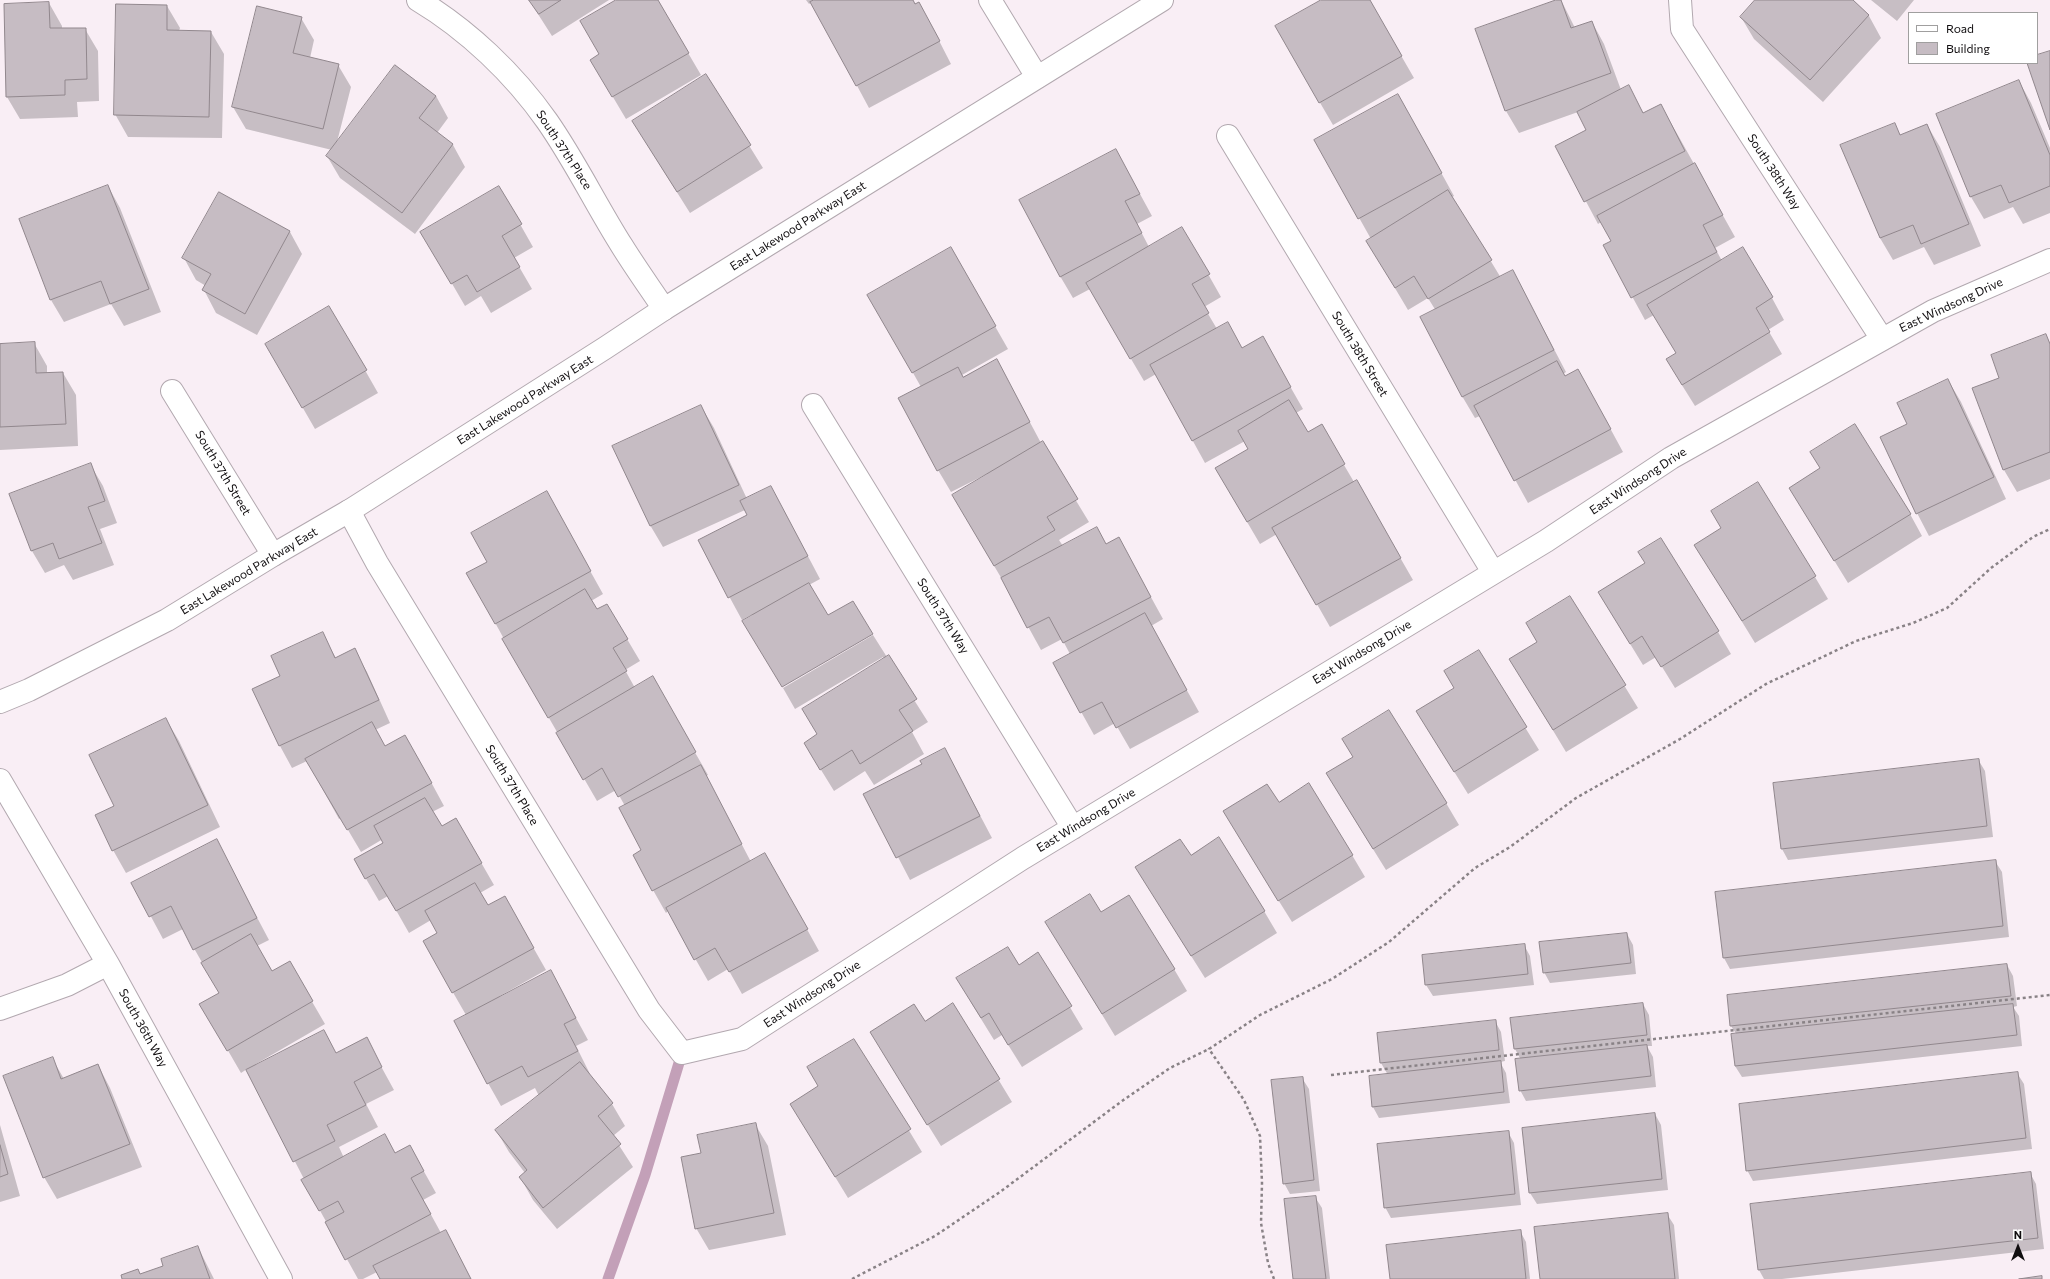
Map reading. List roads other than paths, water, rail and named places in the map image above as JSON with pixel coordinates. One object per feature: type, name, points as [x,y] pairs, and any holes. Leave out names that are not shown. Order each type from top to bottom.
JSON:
[{"type":"street","name":"South 37th Place","points":[[418,0],[445,16],[480,45],[547,121],[582,176],[622,246],[664,309]]},
{"type":"street","points":[[990,0],[1038,77]]},
{"type":"street","name":"East Lakewood Parkway East","points":[[0,702],[29,690],[167,620],[273,555],[350,511],[664,309],[1162,0]]},
{"type":"street","name":"South 38th Way","points":[[1680,0],[1682,29],[1882,339]]},
{"type":"street","name":"South 38th Street","points":[[1228,136],[1493,572]]},
{"type":"street","name":"East Windsong Drive","points":[[682,1053],[742,1039],[1073,828],[1546,541],[1671,458],[1933,311],[2050,260]]},
{"type":"street","name":"South 37th Street","points":[[172,391],[273,555]]},
{"type":"street","name":"South 37th Way","points":[[813,405],[1073,828]]},
{"type":"street","name":"South 37th Place","points":[[350,511],[377,563],[645,1004],[682,1053]]},
{"type":"street","name":"South 36th Way","points":[[0,780],[108,964],[281,1279]]},
{"type":"street","points":[[0,1008],[67,985],[108,964]]},
{"type":"waterway","points":[[608,1279],[645,1175],[682,1053]]}]
